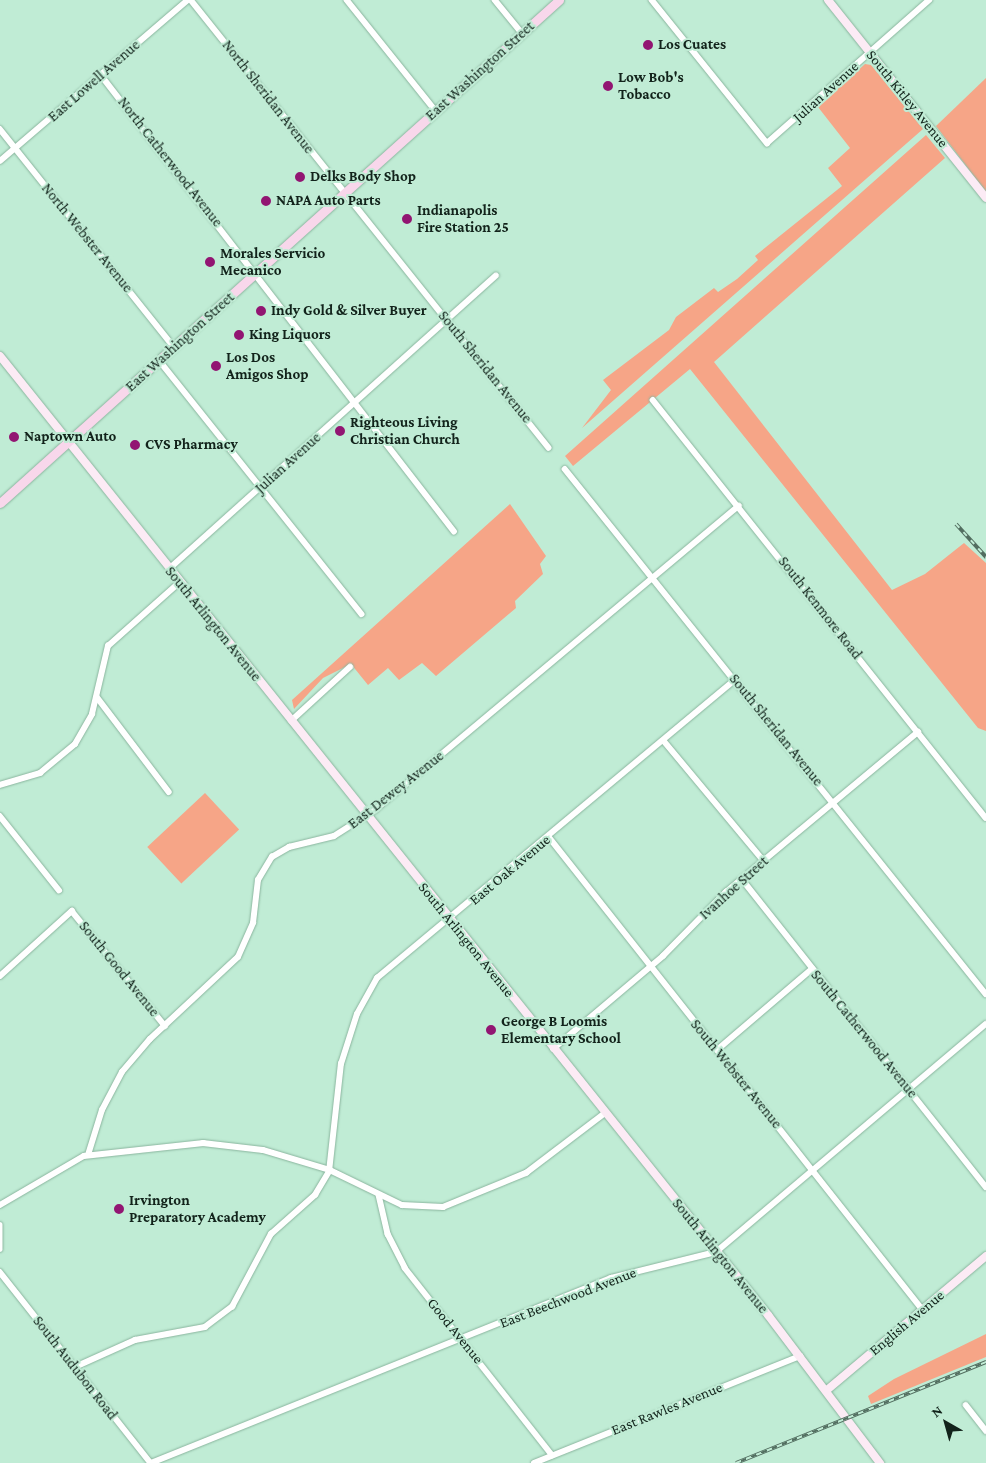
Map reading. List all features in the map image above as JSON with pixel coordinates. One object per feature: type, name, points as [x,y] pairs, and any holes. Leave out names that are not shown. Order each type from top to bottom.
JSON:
[{"type":"main road","name":"East Washington Street","points":[[0,502],[559,0]]},
{"type":"main road","name":"South Kitley Avenue","points":[[828,0],[986,198]]},
{"type":"main road","name":"South Arlington Avenue","points":[[0,356],[800,1356],[880,1463]]},
{"type":"main road","name":"English Avenue","points":[[827,1390],[986,1256]]},
{"type":"street","name":"East Lowell Avenue","points":[[0,162],[190,0]]},
{"type":"street","name":"North Sheridan Avenue","points":[[190,0],[346,193]]},
{"type":"street","points":[[347,0],[436,111]]},
{"type":"street","points":[[495,0],[522,33]]},
{"type":"street","name":"Julian Avenue","points":[[652,0],[767,144],[929,0]]},
{"type":"street","name":"North Catherwood Avenue","points":[[101,75],[254,275]]},
{"type":"street","name":"North Webster Avenue","points":[[0,129],[174,347]]},
{"type":"street","name":"South Sheridan Avenue","points":[[346,193],[549,448]]},
{"type":"street","points":[[254,275],[454,531]]},
{"type":"street","name":"Julian Avenue","points":[[169,569],[496,276]]},
{"type":"street","points":[[159,360],[362,614]]},
{"type":"street","name":"South Kenmore Road","points":[[653,400],[986,818]]},
{"type":"street","name":"South Sheridan Avenue","points":[[565,468],[736,679],[986,994]]},
{"type":"street","name":"East Dewey Avenue","points":[[88,1155],[102,1110],[118,1078],[165,1026],[238,957],[253,924],[258,880],[272,857],[289,847],[328,838],[367,816],[739,506]]},
{"type":"street","points":[[0,785],[28,778],[59,760],[83,732],[97,696],[102,662],[112,640],[180,582]]},
{"type":"street","points":[[291,721],[350,667]]},
{"type":"street","name":"East Oak Avenue","points":[[75,1367],[110,1349],[199,1329],[222,1316],[240,1296],[271,1234],[315,1194],[330,1170],[337,1083],[361,1004],[390,963],[549,837],[736,679]]},
{"type":"street","points":[[97,696],[169,792]]},
{"type":"street","name":"Ivanhoe Street","points":[[554,1049],[651,967],[742,879],[833,801],[918,732]]},
{"type":"street","points":[[664,741],[764,861]]},
{"type":"street","points":[[0,816],[59,890]]},
{"type":"street","name":"South Webster Avenue","points":[[549,837],[923,1310]]},
{"type":"street","name":"South Catherwood Avenue","points":[[742,879],[986,1187]]},
{"type":"street","name":"South Good Avenue","points":[[0,976],[72,911],[165,1026]]},
{"type":"street","points":[[717,1050],[812,969]]},
{"type":"street","name":"East Beechwood Avenue","points":[[151,1463],[611,1278],[716,1252],[986,1024]]},
{"type":"street","points":[[0,1205],[88,1155],[186,1144],[230,1144],[330,1170],[379,1195],[408,1206],[450,1206],[523,1175],[605,1112]]},
{"type":"street","name":"Good Avenue","points":[[379,1195],[401,1263],[552,1455]]},
{"type":"street","points":[[0,1225],[0,1249]]},
{"type":"street","name":"South Audubon Road","points":[[0,1272],[151,1463]]},
{"type":"street","name":"East Rawles Avenue","points":[[534,1463],[800,1356]]},
{"type":"street","points":[[966,1405],[986,1431]]},
{"type":"shaded area","points":[[865,64],[871,65],[923,129],[582,428],[611,390],[603,380],[669,330],[676,317],[714,288],[718,292],[737,279],[758,260],[755,256],[842,186],[828,168],[850,148],[818,107]]},
{"type":"shaded area","points":[[986,78],[986,192],[936,126]]},
{"type":"shaded area","points":[[926,135],[945,158],[714,362],[892,590],[925,574],[964,543],[986,563],[986,731],[978,728],[690,369],[573,466],[565,456]]},
{"type":"shaded area","points":[[510,504],[546,556],[540,564],[543,574],[515,601],[516,608],[436,676],[422,663],[399,680],[388,668],[368,685],[351,664],[323,678],[294,709],[292,700]]},
{"type":"shaded area","points":[[205,793],[239,830],[181,883],[147,847]]},
{"type":"shaded area","points":[[986,1334],[986,1357],[871,1404],[868,1396],[894,1379]]},
{"type":"railway","points":[[956,524],[986,557]]},
{"type":"railway","points":[[736,1463],[986,1362]]},
{"type":"place","name":"Los Cuates","points":[[648,45]]},
{"type":"place","name":"Low Bob's Tobacco","points":[[608,86]]},
{"type":"place","name":"Delks Body Shop","points":[[300,177]]},
{"type":"place","name":"NAPA Auto Parts","points":[[266,201]]},
{"type":"place","name":"Indianapolis Fire Station 25","points":[[407,219]]},
{"type":"place","name":"Morales Servicio Mecanico","points":[[210,262]]},
{"type":"place","name":"Indy Gold & Silver Buyer","points":[[261,311]]},
{"type":"place","name":"King Liquors","points":[[239,335]]},
{"type":"place","name":"Los Dos Amigos Shop","points":[[216,366]]},
{"type":"place","name":"Righteous Living Christian Church","points":[[340,431]]},
{"type":"place","name":"Naptown Auto","points":[[14,437]]},
{"type":"place","name":"CVS Pharmacy","points":[[135,445]]},
{"type":"place","name":"George B Loomis Elementary School","points":[[491,1030]]},
{"type":"place","name":"Irvington Preparatory Academy","points":[[119,1209]]}]
